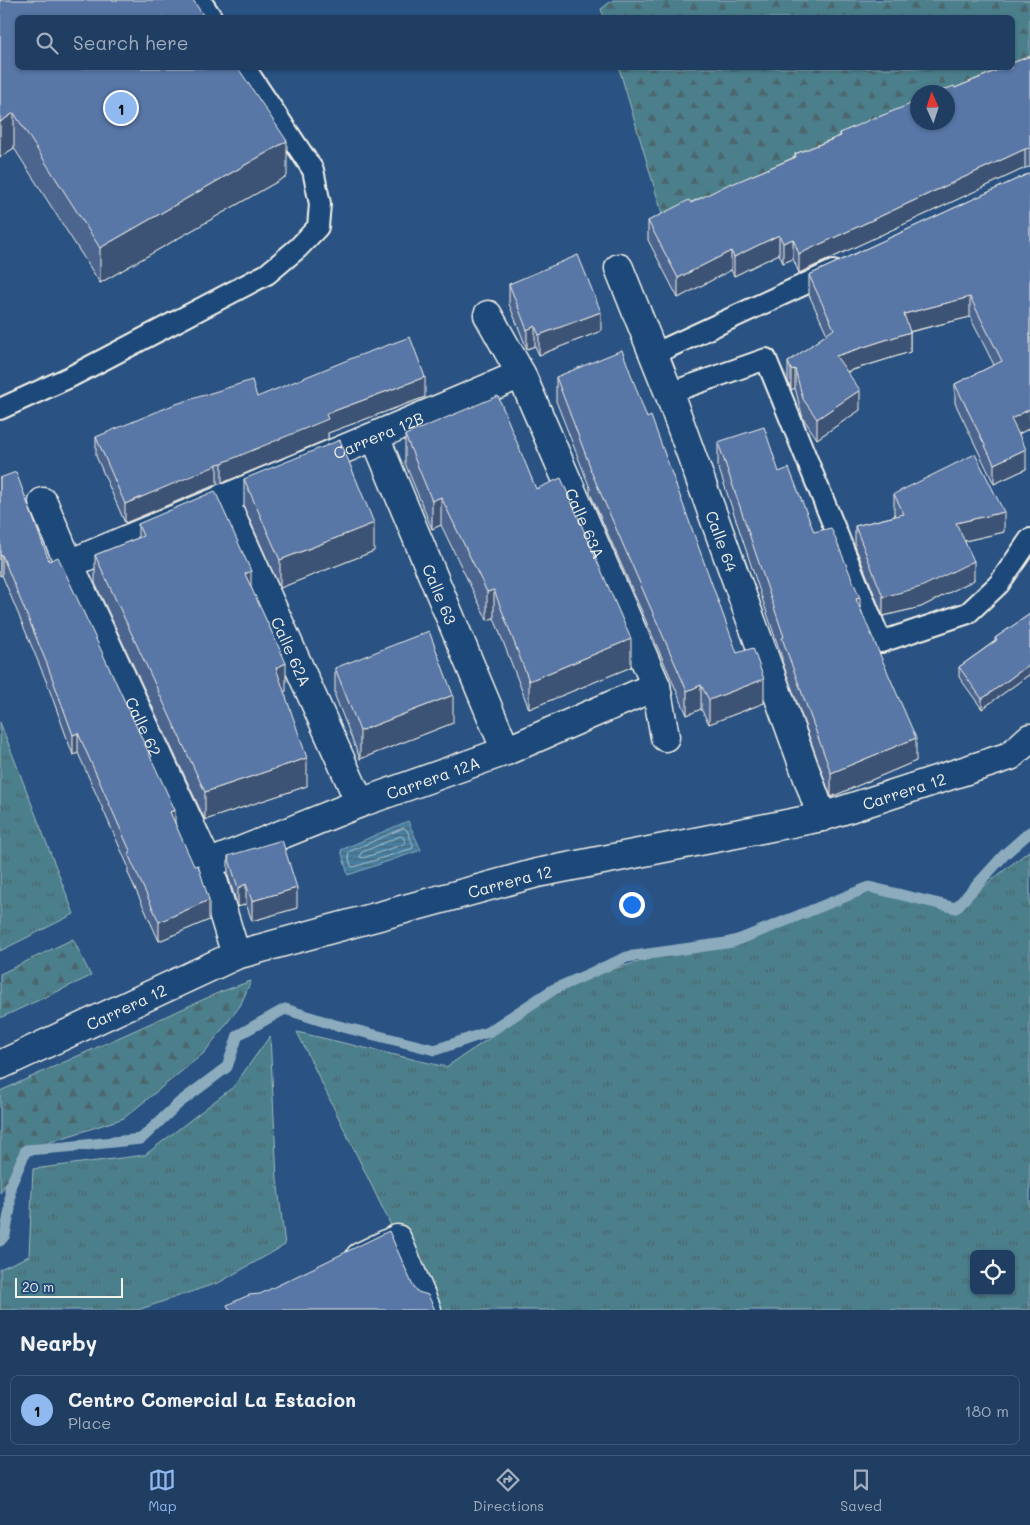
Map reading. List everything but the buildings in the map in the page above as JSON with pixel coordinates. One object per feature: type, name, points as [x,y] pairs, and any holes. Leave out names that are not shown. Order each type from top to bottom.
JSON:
[{"type":"street","name":"Calle 64","points":[[619,268],[669,393],[822,817]]},
{"type":"street","name":"Calle 63A","points":[[488,315],[521,374],[656,686],[665,737]]},
{"type":"street","name":"Carrera 12B","points":[[69,564],[224,498],[375,437],[521,374]]},
{"type":"street","name":"Calle 63","points":[[375,437],[506,751]]},
{"type":"street","name":"Calle 62A","points":[[224,498],[360,803]]},
{"type":"street","name":"Calle 62","points":[[43,502],[69,564],[208,864],[236,955]]},
{"type":"street","name":"Carrera 12A","points":[[208,864],[360,803],[506,751],[656,686]]},
{"type":"street","name":"Carrera 12","points":[[0,1065],[236,955],[537,873],[822,817],[1010,756],[1030,738]]},
{"type":"street","points":[[338,1268],[397,1239],[427,1310]]},
{"type":"lane","points":[[200,0],[210,15]]},
{"type":"lane","points":[[0,409],[70,377],[267,274],[298,248],[318,227],[320,204],[313,170],[246,70]]},
{"type":"lane","points":[[654,354],[849,263]]},
{"type":"lane","points":[[669,393],[766,359],[881,642],[968,613],[998,584],[1030,540]]},
{"type":"green space","points":[[613,0],[1030,0],[1030,67],[955,90],[955,85],[910,85],[910,117],[664,220],[620,70],[1015,70],[1015,15],[603,15],[601,9]]},
{"type":"green space","points":[[0,722],[74,914],[0,951]]},
{"type":"green space","points":[[1030,850],[1030,1310],[432,1310],[297,1032],[446,1067],[580,978],[777,924],[869,887],[956,908]]},
{"type":"green space","points":[[73,939],[91,976],[0,1018],[0,974]]},
{"type":"green space","points":[[251,981],[240,1006],[204,1053],[124,1118],[26,1150],[0,1193],[0,1091],[220,992]]},
{"type":"green space","points":[[270,1036],[277,1179],[285,1245],[220,1282],[138,1310],[0,1310],[0,1269],[29,1256],[33,1169],[145,1155],[233,1087]]},
{"type":"water","points":[[408,821],[421,850],[348,875],[341,850]]},
{"type":"waterway","points":[[0,1241],[5,1235],[10,1209],[10,1187],[26,1150],[141,1139],[179,1103],[227,1067],[238,1035],[285,1009],[335,1025],[435,1050],[488,1032],[552,990],[627,957],[733,942],[869,887],[956,908],[1005,854],[1030,832]]},
{"type":"place","name":"Centro Comercial La Estacion","points":[[121,108]]}]
